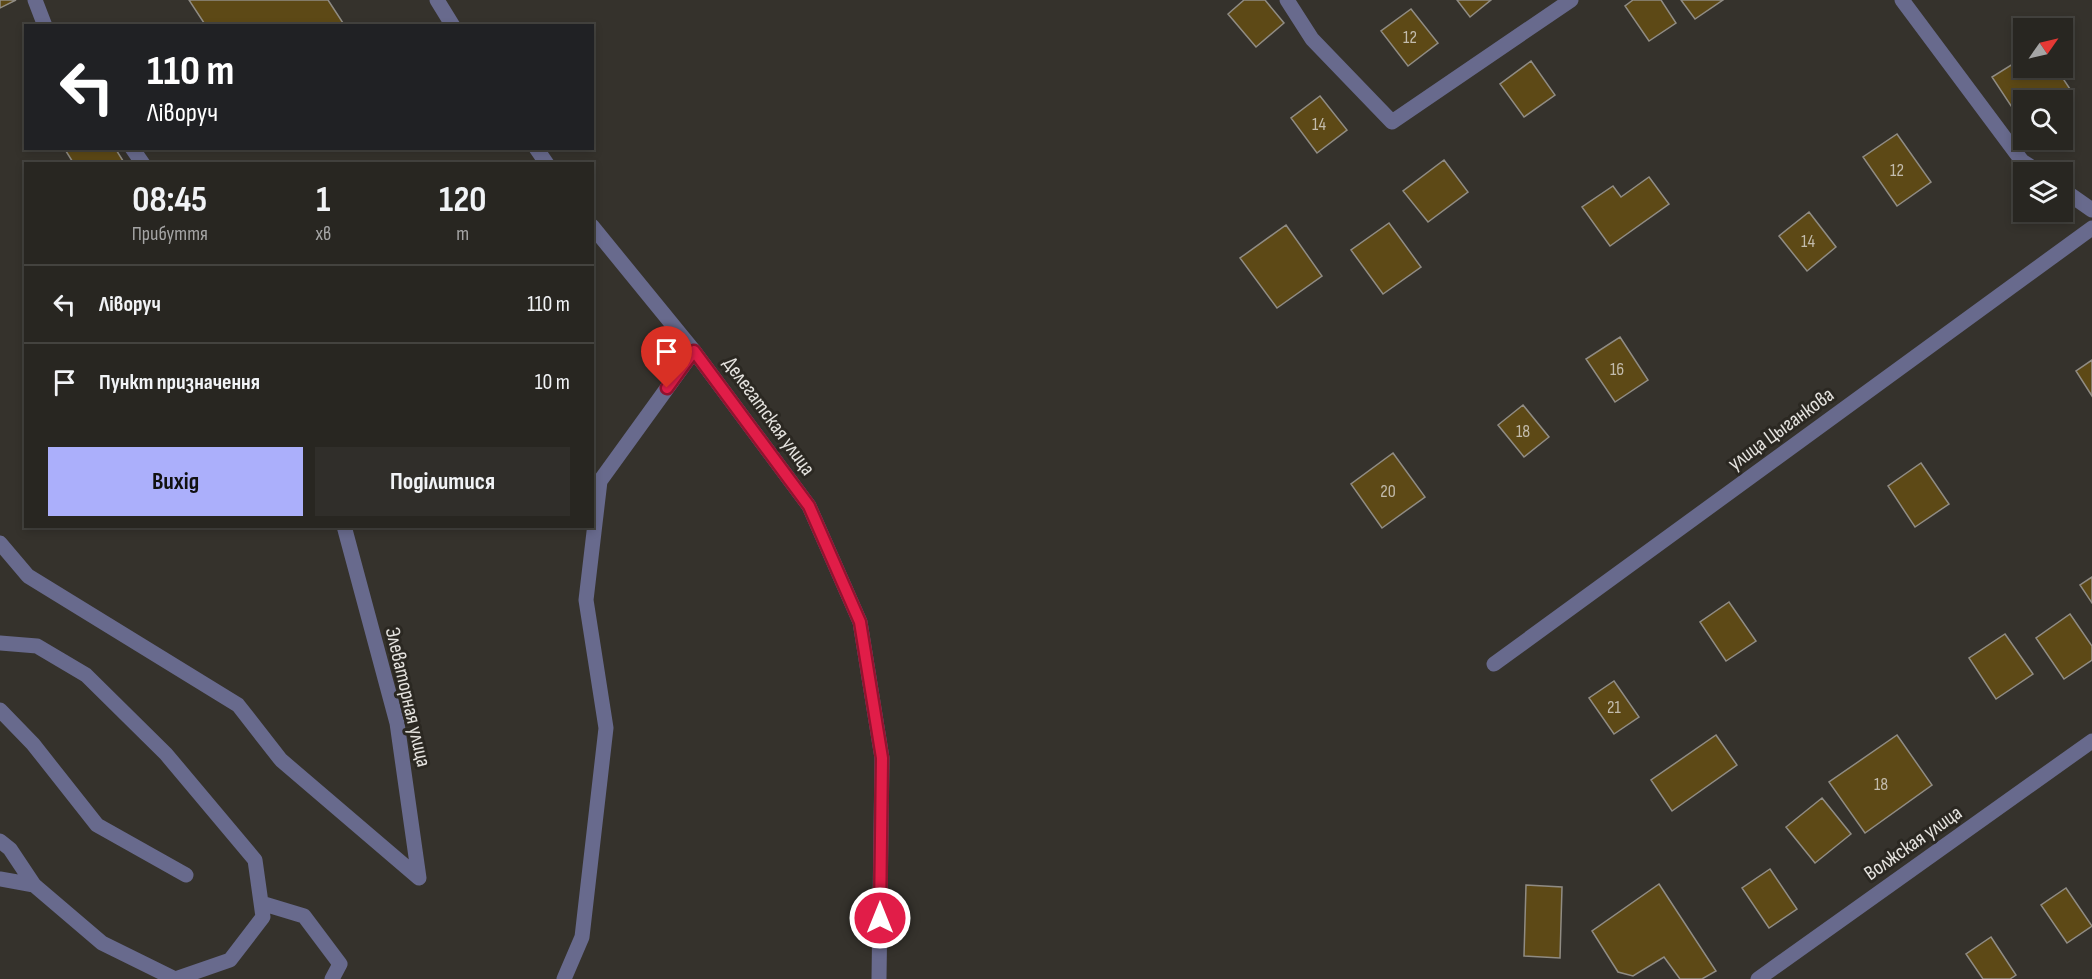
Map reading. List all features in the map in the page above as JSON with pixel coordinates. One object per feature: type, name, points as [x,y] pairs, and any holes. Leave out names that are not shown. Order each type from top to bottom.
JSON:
[{"type":"street","points":[[35,0],[44,24]]},
{"type":"street","points":[[437,0],[452,24]]},
{"type":"street","points":[[1287,0],[1312,39],[1392,122],[1571,0]]},
{"type":"street","points":[[1902,0],[2024,162]]},
{"type":"street","points":[[2073,197],[2092,210]]},
{"type":"street","name":"Делегатская улица","points":[[594,228],[694,351],[809,506],[860,622],[882,758],[879,979]]},
{"type":"street","name":"улица Цыганкова","points":[[1494,664],[2092,228]]},
{"type":"street","points":[[564,979],[582,937],[606,728],[586,600],[600,481],[694,351]]},
{"type":"street","name":"Элеваторная улица","points":[[0,543],[28,576],[238,705],[281,760],[419,878],[397,723],[345,528]]},
{"type":"street","points":[[0,643],[37,646],[86,675],[166,754],[255,860],[263,917],[230,960],[175,979],[102,943],[34,885],[10,849],[0,840]]},
{"type":"street","points":[[0,710],[33,744],[96,825],[186,875]]},
{"type":"street","name":"Волжская улица","points":[[1758,979],[2092,741]]},
{"type":"street","points":[[0,879],[34,885]]},
{"type":"street","points":[[261,903],[304,916],[340,964],[332,979]]},
{"type":"building","points":[[0,0],[16,0],[0,8]]},
{"type":"building","points":[[189,0],[328,0],[344,24],[205,24]]},
{"type":"building","points":[[1244,0],[1265,0],[1284,23],[1256,47],[1228,14]]},
{"type":"building","points":[[1457,0],[1491,0],[1470,17]]},
{"type":"building","points":[[1633,0],[1661,0],[1676,23],[1649,41],[1625,6]]},
{"type":"building","points":[[1681,0],[1723,0],[1695,19]]},
{"type":"building","points":[[1411,9],[1438,43],[1408,66],[1381,31]]},
{"type":"building","points":[[1531,61],[1555,95],[1524,117],[1500,84]]},
{"type":"building","points":[[2013,64],[2013,78],[2063,78],[2071,90],[2013,90],[2013,109],[1992,77]]},
{"type":"building","points":[[1320,96],[1347,130],[1317,153],[1291,118]]},
{"type":"building","points":[[1897,134],[1931,182],[1897,206],[1863,157]]},
{"type":"building","points":[[65,150],[116,150],[124,162],[73,162]]},
{"type":"building","points":[[1444,160],[1468,192],[1428,222],[1403,191]]},
{"type":"building","points":[[1649,177],[1669,204],[1610,246],[1582,207],[1613,186],[1621,197]]},
{"type":"building","points":[[1809,212],[1836,247],[1807,271],[1779,236]]},
{"type":"building","points":[[1389,223],[1421,267],[1383,294],[1351,250]]},
{"type":"building","points":[[1286,225],[1322,276],[1277,308],[1240,258]]},
{"type":"building","points":[[1620,337],[1648,380],[1615,402],[1586,359]]},
{"type":"building","points":[[2092,360],[2092,396],[2076,371]]},
{"type":"building","points":[[1523,405],[1549,437],[1524,457],[1498,425]]},
{"type":"building","points":[[1393,453],[1425,497],[1382,528],[1351,484]]},
{"type":"building","points":[[1921,463],[1949,504],[1915,527],[1888,486]]},
{"type":"building","points":[[2092,577],[2092,603],[2080,585]]},
{"type":"building","points":[[1729,602],[1756,641],[1726,661],[1700,622]]},
{"type":"building","points":[[2070,614],[2092,646],[2092,660],[2064,679],[2036,638]]},
{"type":"building","points":[[2005,634],[2033,674],[1996,699],[1969,658]]},
{"type":"building","points":[[1614,681],[1639,717],[1614,734],[1589,698]]},
{"type":"building","points":[[1716,735],[1737,765],[1672,811],[1651,780]]},
{"type":"building","points":[[1897,735],[1932,785],[1865,833],[1829,782]]},
{"type":"building","points":[[1822,798],[1851,834],[1815,863],[1786,827]]},
{"type":"building","points":[[1770,869],[1797,909],[1769,928],[1742,888]]},
{"type":"building","points":[[1659,884],[1716,971],[1702,979],[1680,979],[1664,957],[1633,976],[1618,972],[1592,931]]},
{"type":"building","points":[[1526,885],[1562,887],[1560,958],[1524,956]]},
{"type":"building","points":[[2066,888],[2092,926],[2067,943],[2041,905]]},
{"type":"building","points":[[1991,937],[2016,975],[2010,979],[1983,979],[1966,954]]},
{"type":"route","points":[[667,388],[694,351],[809,506],[860,622],[882,758],[880,918]]}]
